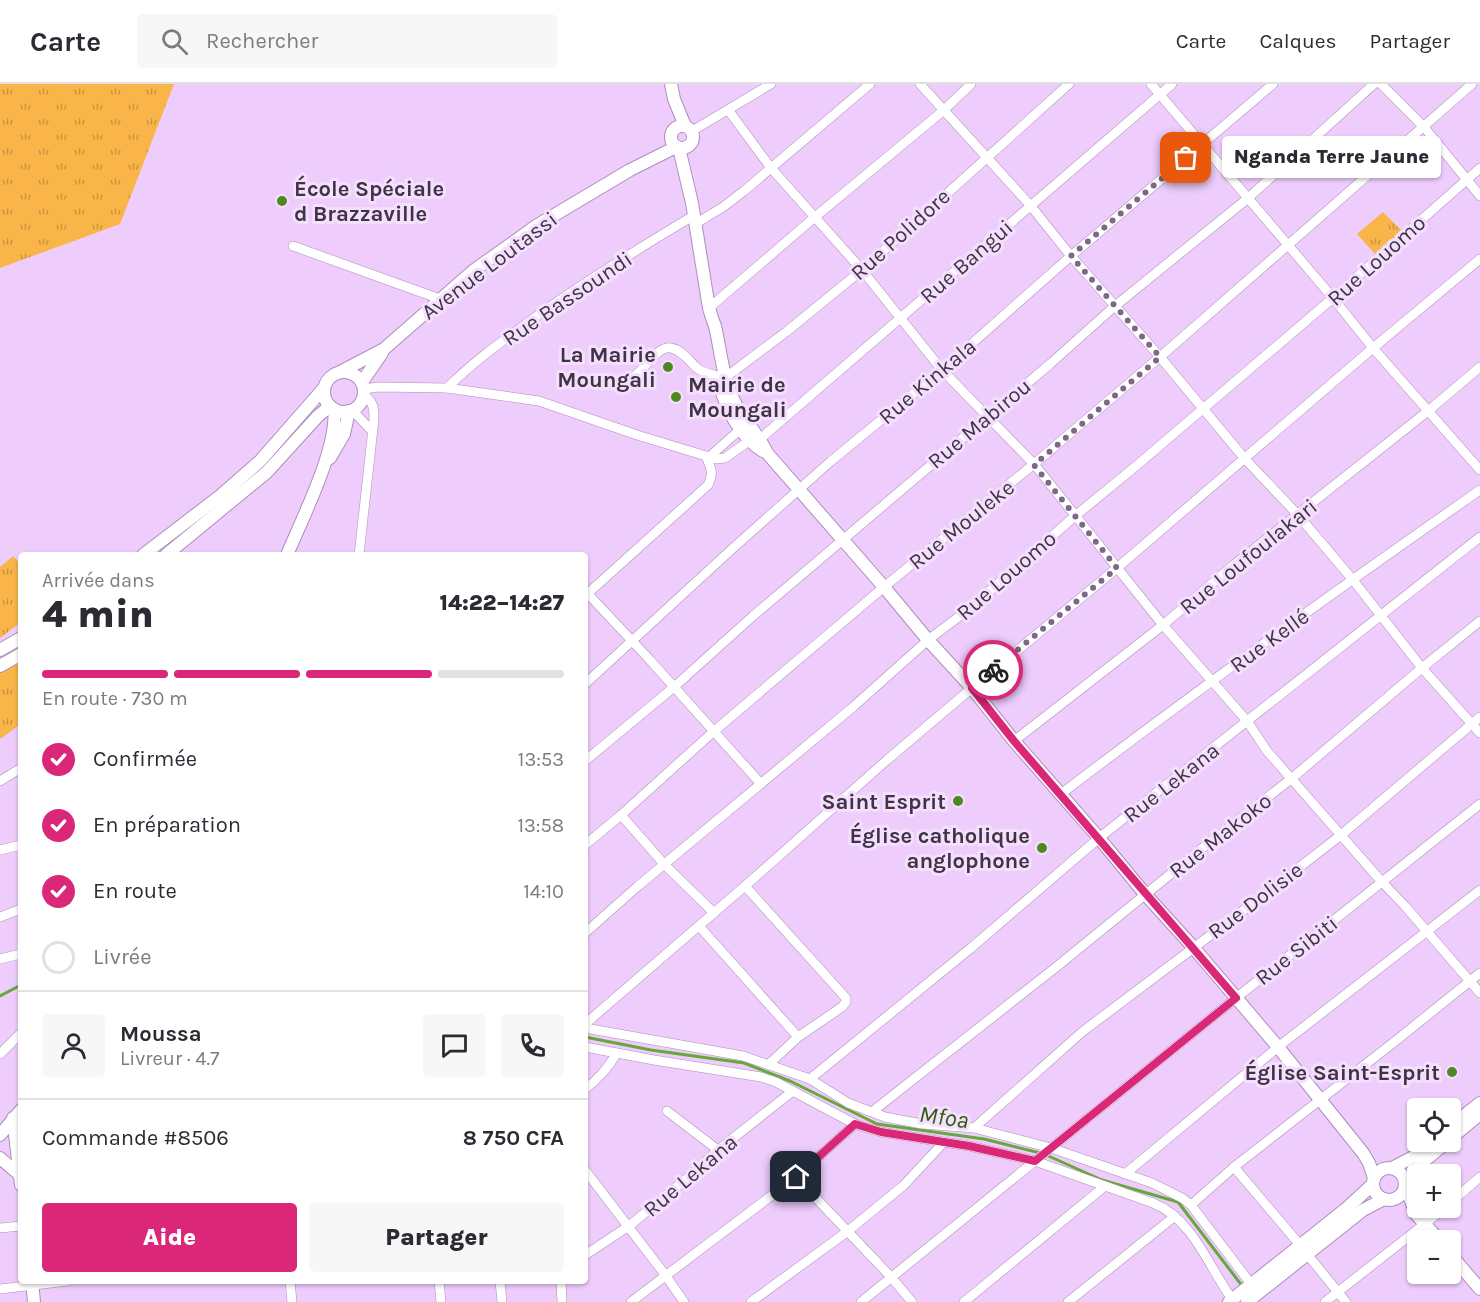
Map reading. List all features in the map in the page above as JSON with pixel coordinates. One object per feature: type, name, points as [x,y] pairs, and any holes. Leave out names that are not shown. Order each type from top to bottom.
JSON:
[{"type":"main road","points":[[671,84],[710,313],[710,328],[722,377],[722,394],[728,409],[972,688],[1014,741],[1278,1047],[1363,1153],[1369,1163],[1374,1191],[1378,1196],[1407,1210]]},
{"type":"main road","name":"Avenue Loutassi","points":[[340,372],[384,349],[473,271],[536,226],[681,137]]},
{"type":"main road","name":"Avenue Loutassi","points":[[363,389],[384,349]]},
{"type":"main road","points":[[147,552],[220,496],[260,461],[324,388],[330,378],[340,372],[352,374],[363,389],[360,404],[344,412],[332,407]]},
{"type":"main road","points":[[288,552],[320,474],[334,427],[332,407],[324,395],[324,388]]},
{"type":"main road","points":[[170,552],[267,472],[318,416],[332,407]]},
{"type":"main road","points":[[320,474],[344,434],[350,411]]},
{"type":"main road","points":[[0,650],[18,640]]},
{"type":"main road","points":[[0,666],[18,656]]},
{"type":"main road","points":[[1461,1118],[1480,1103]]},
{"type":"main road","points":[[0,1135],[17,1114]]},
{"type":"main road","points":[[17,1114],[18,1172]]},
{"type":"main road","points":[[1461,1132],[1478,1121]]},
{"type":"main road","points":[[1246,1296],[1303,1249],[1347,1208],[1373,1182],[1378,1171],[1390,1168],[1421,1152]]},
{"type":"main road","points":[[1303,1249],[1362,1210],[1395,1199],[1424,1161],[1435,1152]]},
{"type":"main road","points":[[1363,1153],[1401,1173],[1407,1189]]},
{"type":"main road","points":[[0,1158],[18,1172]]},
{"type":"main road","points":[[1420,1218],[1430,1230]]},
{"type":"main road","points":[[1461,1267],[1480,1289]]},
{"type":"main road","points":[[32,1284],[34,1302]]},
{"type":"street","points":[[681,137],[729,111],[771,84]]},
{"type":"street","name":"Rue Bassoundi","points":[[447,388],[479,358],[558,300],[647,244],[723,207],[870,84]]},
{"type":"street","points":[[921,84],[1030,205],[1245,459],[1298,515],[1353,580],[1422,668],[1476,720],[1480,733]]},
{"type":"street","points":[[710,313],[815,217],[944,110],[971,84]]},
{"type":"street","name":"Rue Polidore","points":[[722,377],[786,332],[862,270],[1069,84]]},
{"type":"street","points":[[1151,84],[1373,348],[1480,470]]},
{"type":"street","name":"Rue Bangui","points":[[708,457],[725,458],[755,438],[901,318],[1172,84]]},
{"type":"street","name":"Rue Kinkala","points":[[588,681],[799,490],[942,370],[1071,256],[1273,84]]},
{"type":"street","name":"Rue Mabirou","points":[[588,759],[1115,306],[1247,199],[1374,84]]},
{"type":"street","points":[[1381,84],[1424,127],[1480,196]]},
{"type":"street","name":"Rue Mouleke","points":[[588,842],[713,732],[1160,357],[1472,84]]},
{"type":"street","points":[[729,111],[771,168],[862,270],[942,370],[1034,465],[1163,626],[1247,721],[1267,751],[1480,993]]},
{"type":"street","name":"Rue Louomo","points":[[588,930],[1333,298],[1480,168]]},
{"type":"street","points":[[293,246],[440,299]]},
{"type":"street","points":[[588,1023],[887,760],[1480,259]]},
{"type":"street","points":[[605,379],[627,382],[664,348],[671,348],[681,353],[696,368],[706,374],[722,377]]},
{"type":"street","name":"Rue Loufoulakari","points":[[1014,741],[1163,626],[1235,564],[1480,367]]},
{"type":"street","points":[[359,552],[374,419],[372,403],[363,389],[378,387],[447,388],[539,401],[708,457]]},
{"type":"street","points":[[350,411],[372,431]]},
{"type":"street","points":[[708,457],[744,426]]},
{"type":"street","points":[[588,593],[708,485],[712,470],[708,457]]},
{"type":"street","name":"Rue Kellé","points":[[1061,794],[1132,739],[1480,490]]},
{"type":"street","name":"Rue Lekana","points":[[810,1079],[971,948],[1099,838],[1480,537]]},
{"type":"street","points":[[588,597],[674,687],[761,784]]},
{"type":"street","name":"Rue Makoko","points":[[873,1111],[1291,779],[1480,621]]},
{"type":"street","name":"Rue Dolisie","points":[[974,1128],[1082,1032],[1341,835],[1476,720]]},
{"type":"street","points":[[0,781],[18,770]]},
{"type":"street","name":"Rue Sibiti","points":[[861,1302],[1480,804]]},
{"type":"street","points":[[621,814],[664,864],[714,914]]},
{"type":"street","points":[[0,850],[18,846]]},
{"type":"street","points":[[745,886],[846,998],[844,1005],[798,1037],[769,1064]]},
{"type":"street","points":[[1125,1173],[1278,1047],[1480,890]]},
{"type":"street","points":[[0,917],[18,910]]},
{"type":"street","points":[[699,926],[798,1037]]},
{"type":"street","points":[[0,959],[18,955]]},
{"type":"street","points":[[1191,1205],[1234,1167],[1480,973]]},
{"type":"street","points":[[588,1027],[743,1056],[810,1079],[848,1103],[885,1117],[922,1124],[974,1128],[1050,1149],[1152,1183],[1191,1205],[1246,1296]]},
{"type":"street","points":[[0,1054],[18,1036]]},
{"type":"street","points":[[588,1048],[761,1077],[776,1082],[855,1124],[881,1132],[969,1146],[1035,1161],[1165,1208],[1185,1226],[1220,1282],[1246,1296]]},
{"type":"street","points":[[588,1087],[606,1070],[617,1053]]},
{"type":"street","name":"Rue Lekana","points":[[588,1253],[629,1226],[717,1150],[793,1091]]},
{"type":"street","points":[[667,1112],[717,1150]]},
{"type":"street","points":[[631,1302],[796,1177],[855,1124]]},
{"type":"street","points":[[751,1302],[763,1298],[904,1185],[944,1142]]},
{"type":"street","points":[[1234,1167],[1346,1302]]},
{"type":"street","points":[[588,1174],[684,1302]]},
{"type":"street","points":[[796,1177],[912,1302]]},
{"type":"street","points":[[1461,1193],[1480,1177]]},
{"type":"street","points":[[964,1302],[1105,1186]]},
{"type":"street","points":[[1068,1302],[1175,1216]]},
{"type":"street","points":[[1325,1302],[1432,1218]]},
{"type":"street","points":[[0,1228],[18,1226]]},
{"type":"street","points":[[0,1289],[27,1284]]},
{"type":"street","points":[[291,1284],[292,1302]]},
{"type":"street","points":[[439,1284],[441,1302]]},
{"type":"street","points":[[500,1284],[502,1302]]},
{"type":"street","points":[[561,1284],[562,1302]]},
{"type":"green space","points":[[0,84],[174,84],[120,224],[0,268]]},
{"type":"green space","points":[[1383,212],[1404,233],[1392,244],[1388,241],[1375,254],[1357,234]]},
{"type":"green space","points":[[13,556],[18,562],[18,624],[0,638],[0,567]]},
{"type":"green space","points":[[18,655],[18,726],[0,739],[0,666]]},
{"type":"waterway","name":"Mfoa","points":[[0,996],[18,987]]},
{"type":"waterway","name":"Mfoa","points":[[588,1038],[651,1050],[744,1063],[790,1081],[877,1124],[984,1139],[1044,1154],[1102,1180],[1178,1202],[1243,1287]]},
{"type":"way so far","points":[[993,670],[1117,568],[1034,465],[1160,357],[1071,256],[1186,158]]},
{"type":"place","name":"Nganda Terre Jaune","points":[[1186,158]]},
{"type":"place","name":"École Spéciale d Brazzaville","points":[[282,201]]},
{"type":"place","name":"La Mairie Moungali","points":[[668,367]]},
{"type":"place","name":"Mairie de Moungali","points":[[676,397]]},
{"type":"place","name":"Saint Esprit","points":[[958,801]]},
{"type":"place","name":"Église catholique anglophone","points":[[1042,848]]},
{"type":"place","name":"Église Saint-Esprit","points":[[1452,1072]]},
{"type":"route","points":[[796,1177],[855,1124],[881,1132],[969,1146],[1035,1161],[1236,998],[1014,741],[972,688],[993,670]]}]
